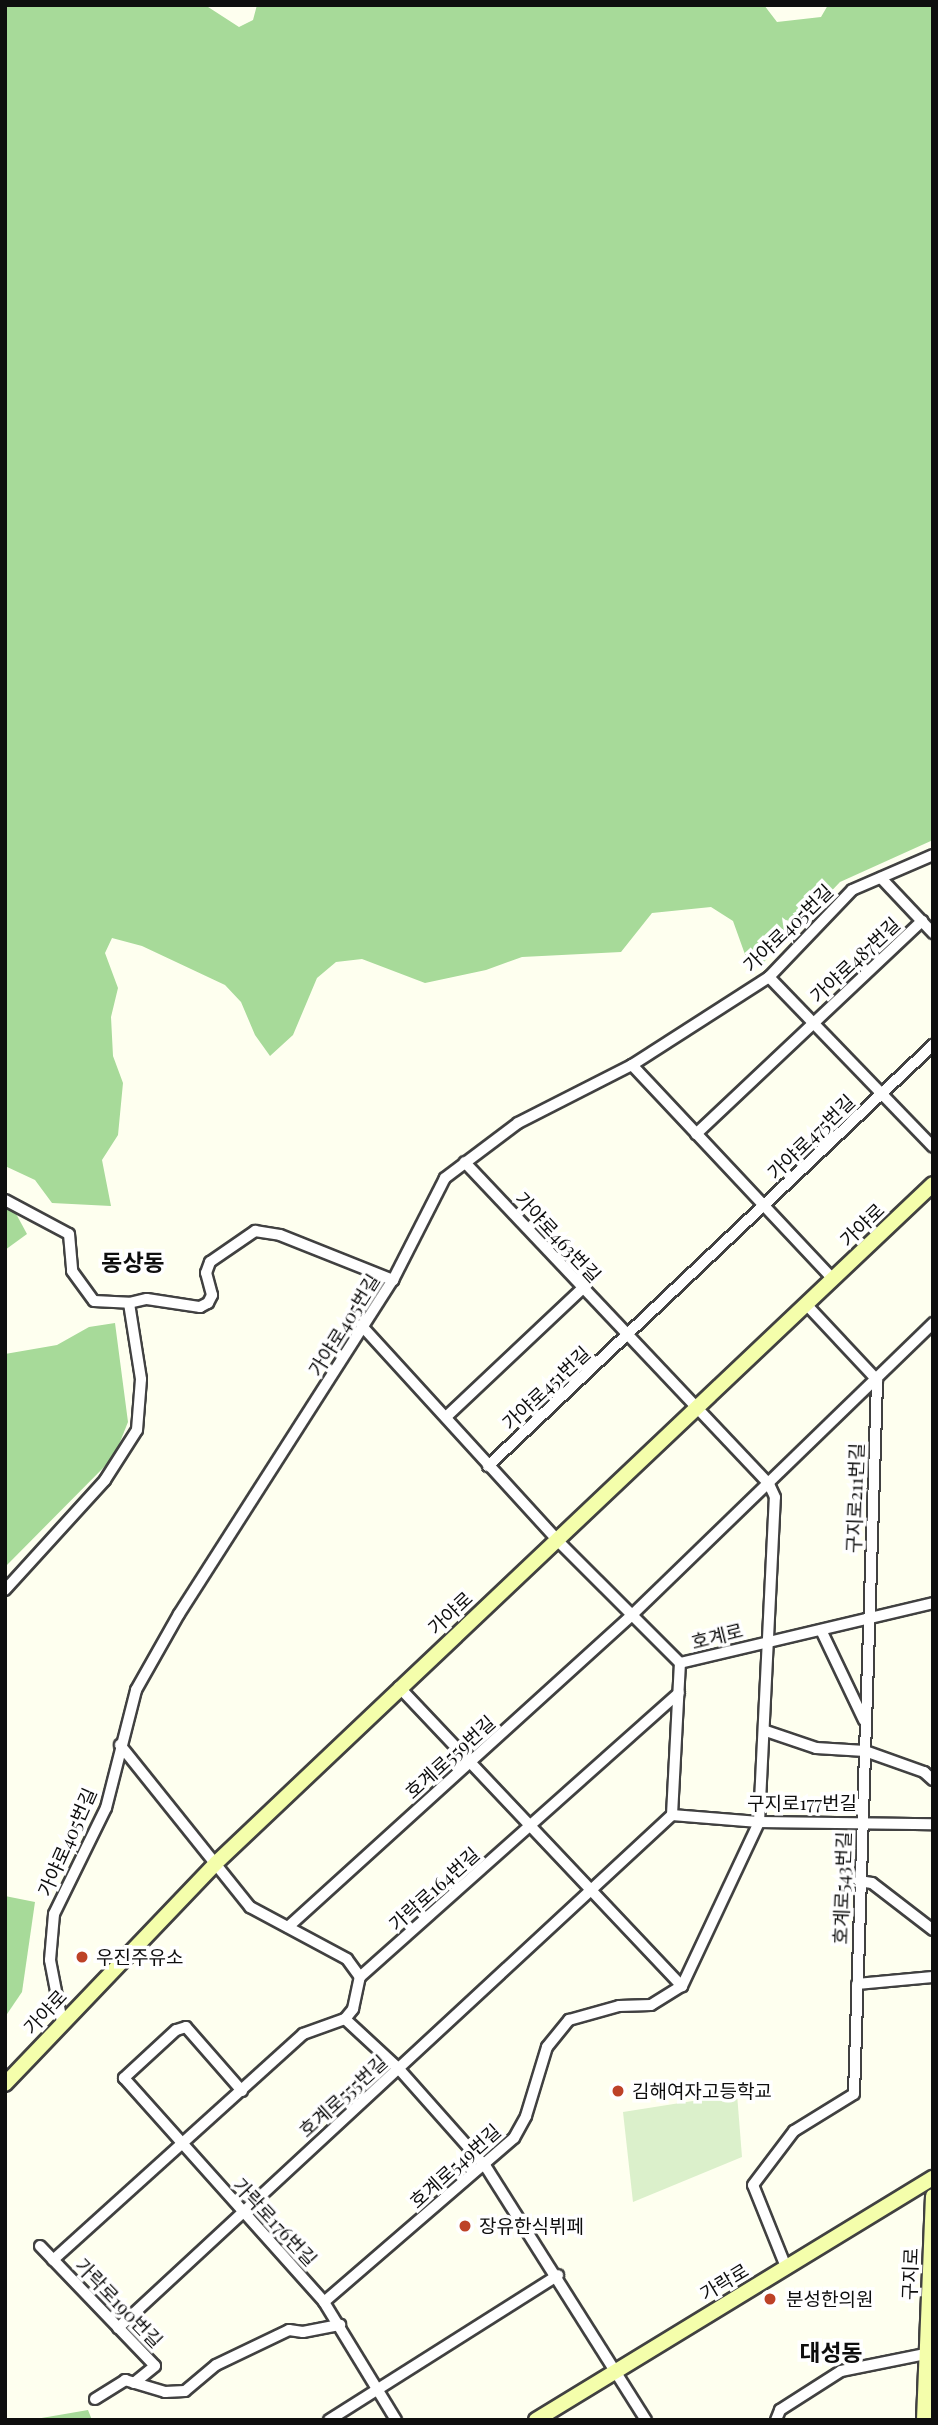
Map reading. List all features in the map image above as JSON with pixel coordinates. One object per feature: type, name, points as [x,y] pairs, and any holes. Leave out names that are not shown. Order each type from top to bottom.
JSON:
[{"type":"main road","name":"가야로","points":[[5,2084],[216,1863],[933,1184]]},
{"type":"main road","name":"가락로","points":[[536,2420],[933,2178]]},
{"type":"main road","name":"구지로","points":[[923,2420],[930,2353],[933,2196]]},
{"type":"street","name":"가야로405번길","points":[[62,2022],[50,1960],[54,1914],[106,1808],[136,1689],[179,1614],[314,1408],[361,1325],[393,1279],[445,1178],[518,1123],[632,1065],[769,977],[852,890],[933,855]]},
{"type":"street","points":[[881,878],[933,933]]},
{"type":"street","name":"가야로487번길","points":[[812,1024],[922,921]]},
{"type":"street","name":"가야로487번길","points":[[769,977],[933,1147]]},
{"type":"street","points":[[696,1134],[812,1024]]},
{"type":"street","name":"가야로475번길","points":[[765,1205],[933,1045]]},
{"type":"street","name":"가야로475번길","points":[[632,1065],[833,1279]]},
{"type":"street","name":"가야로463번길","points":[[465,1162],[694,1409]]},
{"type":"street","points":[[5,1200],[69,1234],[72,1270],[94,1301],[129,1303],[147,1299],[200,1307],[208,1303],[212,1294],[206,1273],[210,1262],[255,1231],[280,1235],[393,1279]]},
{"type":"street","points":[[628,1335],[765,1205]]},
{"type":"street","points":[[446,1417],[582,1289]]},
{"type":"street","points":[[5,1590],[105,1480],[137,1430],[141,1379],[129,1303]]},
{"type":"street","points":[[806,1304],[877,1380]]},
{"type":"street","name":"구지로211번길","points":[[634,1613],[933,1323]]},
{"type":"street","points":[[361,1325],[557,1540]]},
{"type":"street","name":"가야로451번길","points":[[488,1466],[628,1335]]},
{"type":"street","name":"구지로211번길","points":[[868,1618],[877,1380]]},
{"type":"street","points":[[399,1687],[682,1986],[759,1822],[766,1731],[775,1497],[769,1484],[694,1409]]},
{"type":"street","name":"호계로","points":[[557,1540],[634,1613],[680,1663],[933,1603]]},
{"type":"street","name":"호계로559번길","points":[[288,1927],[634,1613]]},
{"type":"street","name":"호계로543번길","points":[[786,2267],[753,2185],[794,2130],[854,2094],[868,1618]]},
{"type":"street","name":"호계로543번길","points":[[821,1630],[866,1724]]},
{"type":"street","points":[[672,1815],[680,1663]]},
{"type":"street","points":[[530,1826],[679,1693]]},
{"type":"street","points":[[766,1731],[816,1748],[865,1751],[924,1772],[933,1780]]},
{"type":"street","points":[[53,2260],[303,2034],[345,2019],[353,2009],[360,1977],[346,1959],[250,1906],[120,1745]]},
{"type":"street","name":"구지로177번길","points":[[672,1815],[759,1822],[862,1820],[933,1824]]},
{"type":"street","name":"호계로555번길","points":[[118,2328],[672,1815]]},
{"type":"street","name":"가락로164번길","points":[[360,1977],[530,1826]]},
{"type":"street","points":[[859,1881],[872,1883],[902,1911],[933,1930]]},
{"type":"street","points":[[857,1984],[933,1978]]},
{"type":"street","name":"호계로549번길","points":[[324,2302],[486,2167],[520,2127],[547,2047],[569,2020],[619,2006],[651,2005],[682,1986]]},
{"type":"street","points":[[345,2019],[399,2068],[486,2167],[558,2275],[614,2372],[646,2420]]},
{"type":"street","name":"가락로176번길","points":[[242,2091],[186,2027],[176,2030],[124,2078],[324,2302],[396,2420]]},
{"type":"street","name":"가락로190번길","points":[[40,2246],[155,2365],[134,2383]]},
{"type":"street","points":[[329,2420],[558,2275]]},
{"type":"street","points":[[95,2399],[125,2380],[165,2392],[186,2391],[216,2365],[289,2330],[303,2332],[340,2325]]},
{"type":"street","points":[[776,2420],[780,2410],[841,2371],[930,2353]]},
{"type":"green space","points":[[5,5],[205,5],[239,27],[253,20],[257,5],[764,5],[777,22],[821,17],[828,5],[933,5],[933,840],[840,882],[761,965],[747,960],[733,921],[711,907],[652,913],[621,952],[522,957],[486,970],[425,983],[362,959],[336,962],[317,978],[293,1035],[270,1056],[255,1035],[241,1002],[225,985],[142,946],[112,938],[105,953],[118,988],[111,1017],[113,1056],[123,1083],[118,1135],[102,1160],[111,1206],[52,1203],[35,1180],[5,1166]]},
{"type":"green space","points":[[5,1205],[14,1210],[27,1234],[5,1250]]},
{"type":"green space","points":[[115,1323],[128,1422],[114,1457],[5,1567],[5,1354],[57,1345],[89,1327]]},
{"type":"green space","points":[[5,1896],[35,1902],[22,1992],[5,2017]]},
{"type":"green space","points":[[737,2094],[742,2157],[633,2202],[623,2112]]},
{"type":"green space","points":[[88,2410],[92,2420],[30,2420]]},
{"type":"place","name":"우진주유소","points":[[82,1957]]},
{"type":"place","name":"김해여자고등학교","points":[[618,2091]]},
{"type":"place","name":"장유한식뷔페","points":[[465,2226]]},
{"type":"place","name":"분성한의원","points":[[770,2299]]},
{"type":"district","name":"동상동","points":[[133,1262]]},
{"type":"district","name":"대성동","points":[[831,2352]]}]
